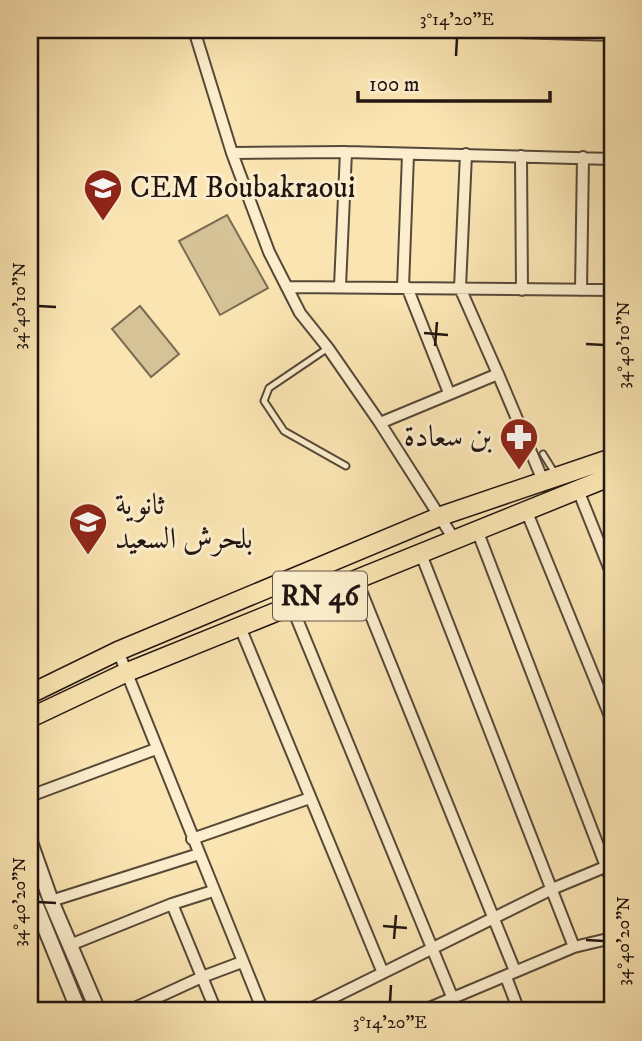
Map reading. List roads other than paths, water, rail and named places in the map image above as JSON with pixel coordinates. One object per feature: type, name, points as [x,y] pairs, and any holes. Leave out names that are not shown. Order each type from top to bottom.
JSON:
[{"type":"main road","name":"RN 46","points":[[30,694],[118,651],[440,516],[612,458]]},
{"type":"main road","name":"RN 46","points":[[30,718],[125,673],[612,476]]},
{"type":"street","points":[[194,30],[232,153],[269,252],[300,313],[328,348],[380,424],[454,539]]},
{"type":"street","points":[[450,30],[612,35]]},
{"type":"street","points":[[232,153],[346,152],[612,159]]},
{"type":"street","points":[[340,286],[346,152]]},
{"type":"street","points":[[466,154],[460,288],[498,374],[551,480]]},
{"type":"street","points":[[408,155],[405,287],[449,393]]},
{"type":"street","points":[[521,156],[522,290]]},
{"type":"street","points":[[581,290],[583,157]]},
{"type":"street","points":[[288,288],[340,286],[612,290]]},
{"type":"street","points":[[380,424],[498,374]]},
{"type":"street","points":[[578,490],[612,575]]},
{"type":"street","points":[[526,510],[612,721]]},
{"type":"street","points":[[477,530],[612,882]]},
{"type":"street","points":[[421,554],[574,947]]},
{"type":"street","points":[[357,581],[495,917],[519,1011]]},
{"type":"street","points":[[292,607],[453,999]]},
{"type":"street","points":[[240,627],[383,973]]},
{"type":"street","points":[[118,651],[262,1011]]},
{"type":"street","points":[[30,796],[156,749]]},
{"type":"street","points":[[192,839],[310,798]]},
{"type":"street","points":[[30,842],[51,901],[98,1011]]},
{"type":"street","points":[[51,901],[200,854]]},
{"type":"street","points":[[306,1011],[552,889],[605,867]]},
{"type":"street","points":[[30,891],[35,917],[79,1011]]},
{"type":"street","points":[[70,945],[172,904],[213,891]]},
{"type":"street","points":[[172,904],[216,1011]]},
{"type":"street","points":[[422,1011],[574,947],[612,938]]},
{"type":"street","points":[[128,1011],[242,962]]},
{"type":"lane","points":[[328,348],[269,388],[264,401],[284,431],[346,466]]},
{"type":"lane","points":[[543,454],[551,480]]},
{"type":"place","name":"CEM Boubakraoui","points":[[103,222]]},
{"type":"place","name":"بن سعادة","points":[[519,471]]},
{"type":"place","name":"ثانوية بلحرش السعيد","points":[[88,556]]}]
